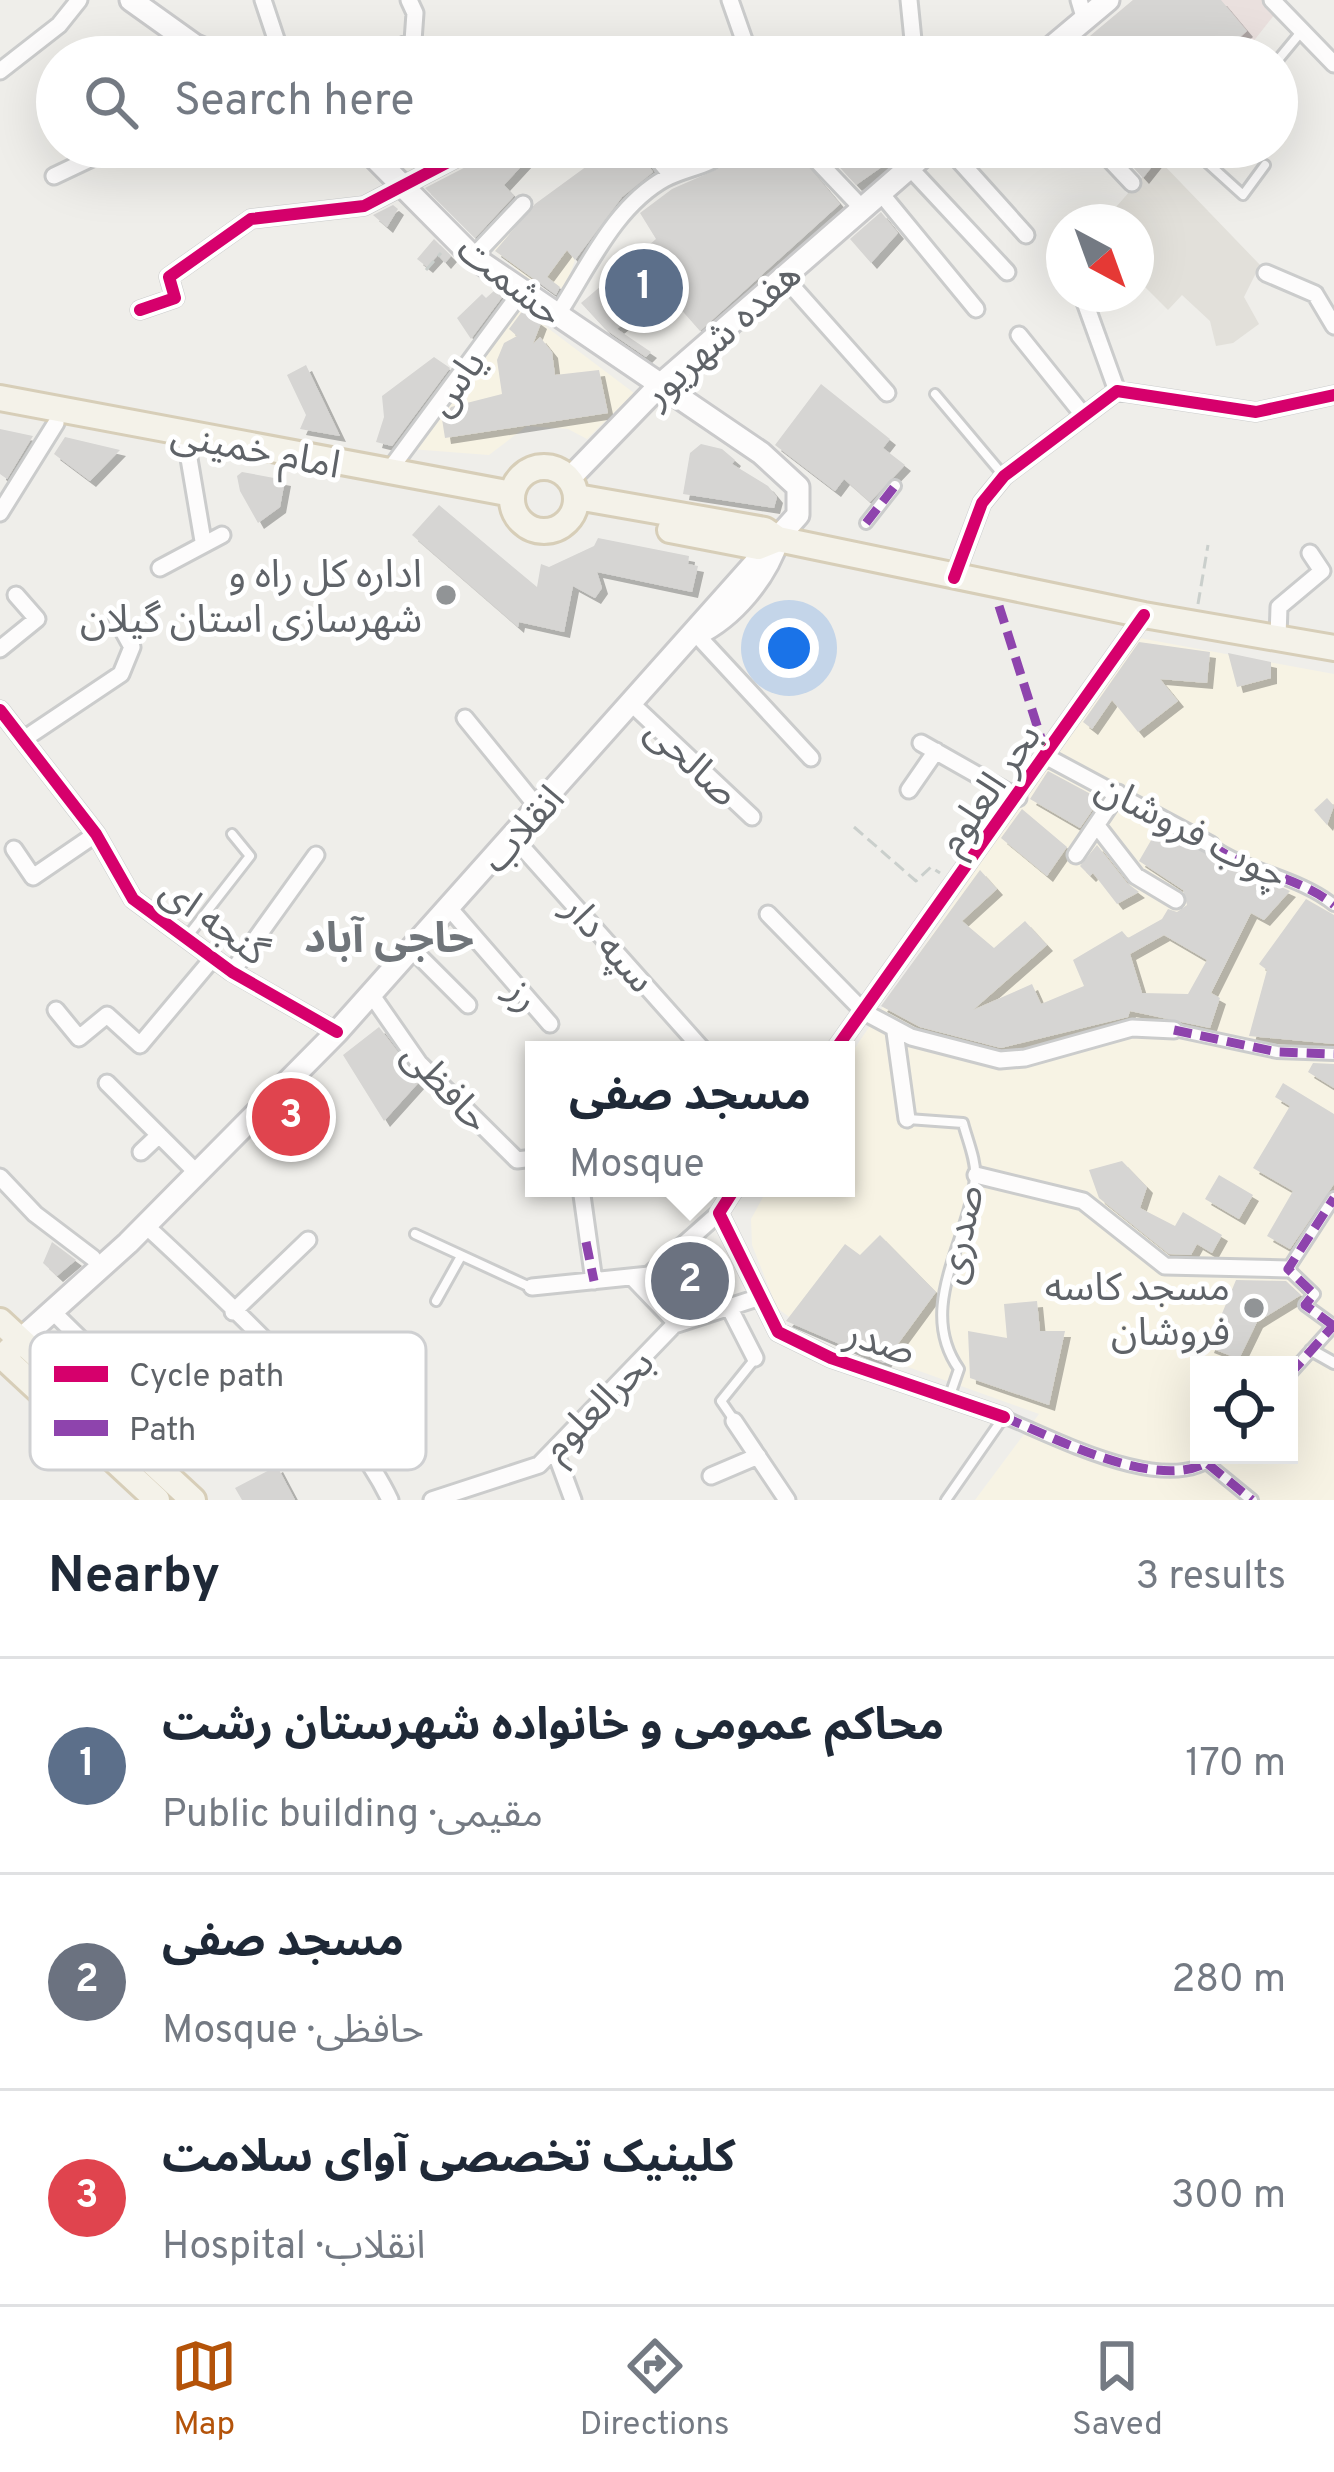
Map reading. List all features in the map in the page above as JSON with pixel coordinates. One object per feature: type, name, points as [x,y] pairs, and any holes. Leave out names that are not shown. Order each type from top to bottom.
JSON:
[{"type":"main road","points":[[131,0],[171,36]]},
{"type":"main road","points":[[1059,36],[1082,10],[1108,0]]},
{"type":"main road","name":"حشمت","points":[[385,168],[473,257],[761,453],[798,487],[798,515],[778,539]]},
{"type":"main road","name":"هفده شهریور","points":[[573,496],[659,386],[908,168]]},
{"type":"main road","points":[[633,368],[648,390],[642,403]]},
{"type":"main road","name":"امام خمینی","points":[[0,398],[512,494]]},
{"type":"main road","points":[[573,496],[560,527],[540,531],[521,522],[512,494],[531,470],[552,468],[573,496],[758,547],[778,539],[1144,615],[1333,647]]},
{"type":"main road","name":"انقلاب","points":[[10,1346],[149,1220],[337,1032],[697,634],[715,626],[770,567],[778,539]]},
{"type":"main road","name":"انقلاب","points":[[10,1346],[25,1322],[93,1258],[149,1220]]},
{"type":"main road","points":[[128,1470],[157,1500]]},
{"type":"main road","points":[[157,1470],[193,1500]]},
{"type":"street","points":[[45,36],[79,0]]},
{"type":"street","points":[[263,0],[275,36]]},
{"type":"street","points":[[409,0],[415,13],[413,36]]},
{"type":"street","points":[[730,0],[743,36]]},
{"type":"street","points":[[909,0],[913,36]]},
{"type":"street","points":[[1272,0],[1334,64]]},
{"type":"street","points":[[0,71],[36,43]]},
{"type":"street","points":[[54,176],[71,168]]},
{"type":"street","points":[[140,310],[176,298],[170,277],[251,219],[364,206],[435,168]]},
{"type":"street","points":[[665,168],[671,175]]},
{"type":"street","points":[[556,317],[614,226],[671,175],[702,168]]},
{"type":"street","points":[[824,168],[861,207]]},
{"type":"street","points":[[910,168],[1007,272]]},
{"type":"street","points":[[966,168],[1026,235]]},
{"type":"street","points":[[1117,168],[1132,184]]},
{"type":"street","points":[[879,191],[976,309]]},
{"type":"street","points":[[473,257],[523,204]]},
{"type":"street","points":[[1266,273],[1315,294],[1334,326]]},
{"type":"street","points":[[783,276],[887,393]]},
{"type":"street","points":[[1315,294],[1334,287]]},
{"type":"street","name":"یاس","points":[[387,473],[521,292]]},
{"type":"street","points":[[1089,312],[1118,392]]},
{"type":"street","points":[[1019,335],[1084,416]]},
{"type":"street","points":[[954,578],[982,503],[1004,476],[1118,392],[1256,412],[1334,395]]},
{"type":"street","points":[[0,513],[56,423]]},
{"type":"street","points":[[185,435],[203,541]]},
{"type":"street","points":[[866,523],[895,486]]},
{"type":"street","points":[[160,568],[203,541],[222,535]]},
{"type":"street","points":[[1278,637],[1279,607],[1322,571],[1310,554]]},
{"type":"street","points":[[0,649],[37,619],[16,595]]},
{"type":"street","name":"بحر العلوم","points":[[842,1041],[1047,758],[1144,615]]},
{"type":"street","points":[[25,739],[121,674],[132,646],[117,620]]},
{"type":"street","points":[[697,634],[811,758]]},
{"type":"street","name":"صالحی","points":[[633,705],[752,817]]},
{"type":"street","name":"گنجه ای","points":[[0,710],[96,834],[133,898],[232,972],[337,1032]]},
{"type":"street","points":[[465,718],[538,809]]},
{"type":"street","points":[[909,790],[929,747],[1018,798]]},
{"type":"street","name":"چوب فروشان","points":[[1047,758],[1230,858],[1316,891],[1334,905]]},
{"type":"street","points":[[1076,855],[1118,793]]},
{"type":"street","points":[[1098,827],[1136,876],[1176,900]]},
{"type":"street","points":[[14,849],[33,877],[96,834]]},
{"type":"street","name":"سپه دار","points":[[514,838],[696,1041]]},
{"type":"street","points":[[232,972],[316,855]]},
{"type":"street","name":"رز","points":[[450,909],[550,1024]]},
{"type":"street","points":[[769,914],[864,1012],[895,1032],[1000,1060],[1025,1058],[1132,1028],[1174,1030],[1277,1052],[1334,1054]]},
{"type":"street","points":[[413,950],[468,1005]]},
{"type":"street","points":[[56,1010],[79,1038],[107,1016],[140,1045],[213,958]]},
{"type":"street","name":"حافظی","points":[[371,994],[418,1063],[517,1160],[525,1159]]},
{"type":"street","points":[[895,1032],[907,1119]]},
{"type":"street","points":[[107,1083],[196,1172]]},
{"type":"street","points":[[141,1152],[159,1135]]},
{"type":"street","points":[[976,1175],[1083,1201],[1165,1266],[1288,1269],[1313,1294],[1304,1305],[1334,1325],[1298,1365]]},
{"type":"street","points":[[0,1177],[35,1214],[93,1258]]},
{"type":"street","points":[[581,1197],[594,1281]]},
{"type":"street","points":[[532,1287],[650,1275],[719,1213],[729,1197]]},
{"type":"street","points":[[1288,1269],[1334,1198]]},
{"type":"street","points":[[719,1213],[757,1298]]},
{"type":"street","points":[[149,1220],[252,1332]]},
{"type":"street","points":[[233,1312],[308,1240]]},
{"type":"street","points":[[632,1277],[677,1324]]},
{"type":"street","name":"صدر","points":[[757,1298],[778,1332],[831,1358],[950,1394],[1004,1417]]},
{"type":"street","name":"بحرالعلوم","points":[[432,1500],[539,1465],[556,1454],[677,1324],[757,1298]]},
{"type":"street","points":[[728,1307],[755,1358]]},
{"type":"street","points":[[51,1310],[73,1332]]},
{"type":"street","points":[[1311,1350],[1334,1363]]},
{"type":"street","points":[[1004,1417],[1136,1470],[1169,1472],[1198,1464]]},
{"type":"street","points":[[734,1421],[788,1500]]},
{"type":"street","points":[[556,1454],[573,1500]]},
{"type":"street","points":[[711,1476],[758,1456]]},
{"type":"street","points":[[1216,1464],[1252,1500]]},
{"type":"street","points":[[375,1470],[390,1500]]},
{"type":"lane","points":[[1298,36],[1302,31]]},
{"type":"lane","points":[[1213,168],[1243,195],[1263,168]]},
{"type":"lane","points":[[935,394],[1004,476]]},
{"type":"lane","points":[[187,938],[250,856],[232,833]]},
{"type":"lane","name":"صدری","points":[[907,1119],[963,1123],[976,1175],[949,1268],[940,1326],[959,1369],[950,1394]]},
{"type":"lane","points":[[415,1234],[532,1287]]},
{"type":"lane","points":[[436,1301],[460,1258]]},
{"type":"lane","points":[[734,1421],[721,1401],[755,1358]]},
{"type":"lane","points":[[946,1500],[1004,1417]]},
{"type":"path","points":[[426,270],[454,238]]},
{"type":"path","points":[[1192,623],[1208,545]]},
{"type":"path","points":[[854,826],[916,881],[931,867],[956,885]]},
{"type":"shaded area","points":[[1133,0],[1262,0],[1275,14],[1258,36],[1090,36]]},
{"type":"shaded area","points":[[1150,168],[1167,168],[1260,265],[1244,297],[1259,324],[1233,343],[1216,346],[1210,321],[1182,295],[1168,310],[1154,296],[1154,204],[1119,204]]},
{"type":"shaded area","points":[[530,207],[575,260],[564,290],[539,272],[530,281],[494,250],[494,241],[523,208]]},
{"type":"shaded area","points":[[516,304],[634,393],[587,439],[568,429],[527,426],[489,455],[410,449]]},
{"type":"shaded area","points":[[1134,637],[1334,674],[1334,1500],[975,1500],[1039,1414],[808,1331],[777,1308],[752,1245],[751,1219],[763,1197],[855,1197],[855,1048]]},
{"type":"building","points":[[1133,0],[1221,0],[1247,31],[1241,36],[1090,36]]},
{"type":"building","points":[[464,168],[520,168],[504,185],[514,196],[475,238],[425,188]]},
{"type":"building","points":[[584,168],[650,168],[653,172],[622,197],[575,260],[567,250],[547,277],[560,287],[556,295],[495,251],[535,204]]},
{"type":"building","points":[[720,168],[810,168],[840,204],[700,331],[663,289],[617,329],[651,352],[646,357],[605,329],[581,303],[656,239],[640,213],[672,189]]},
{"type":"building","points":[[840,168],[880,168],[856,185]]},
{"type":"building","points":[[393,205],[398,209],[387,227],[373,215]]},
{"type":"building","points":[[881,212],[898,233],[871,263],[850,239]]},
{"type":"building","points":[[434,239],[451,256],[445,263],[438,255],[427,267],[417,259]]},
{"type":"building","points":[[495,290],[503,296],[471,339],[457,318],[482,294],[486,298]]},
{"type":"building","points":[[523,310],[541,323],[533,344],[540,337],[552,352],[555,375],[599,370],[608,413],[445,438],[442,419],[451,407],[502,394],[497,360],[504,343],[517,336],[509,329]]},
{"type":"building","points":[[434,357],[450,368],[392,446],[376,442],[384,417],[382,396]]},
{"type":"building","points":[[306,365],[340,436],[300,429],[306,415],[287,375]]},
{"type":"building","points":[[821,384],[890,439],[883,448],[905,465],[870,502],[844,479],[835,491],[775,445]]},
{"type":"building","points":[[0,429],[33,436],[7,479],[0,474]]},
{"type":"building","points":[[65,437],[120,450],[90,481],[54,454]]},
{"type":"building","points":[[701,444],[722,449],[735,460],[732,464],[768,486],[777,497],[774,508],[683,494],[690,453]]},
{"type":"building","points":[[242,472],[285,480],[280,507],[258,523],[240,491],[237,476]]},
{"type":"building","points":[[439,505],[537,587],[541,564],[549,567],[594,546],[598,538],[689,556],[688,564],[698,566],[692,592],[597,572],[602,588],[595,598],[573,586],[564,632],[519,622],[518,627],[412,535]]},
{"type":"building","points":[[1139,642],[1210,652],[1207,683],[1160,679],[1178,701],[1138,732],[1112,700],[1092,729],[1083,722]]},
{"type":"building","points":[[1228,653],[1271,662],[1271,678],[1237,687]]},
{"type":"building","points":[[1048,771],[1100,799],[1080,828],[1030,799]]},
{"type":"building","points":[[1327,798],[1334,806],[1327,825],[1314,810]]},
{"type":"building","points":[[1022,809],[1067,847],[1047,876],[1001,838]]},
{"type":"building","points":[[1157,830],[1290,891],[1264,920],[1251,913],[1211,993],[1220,998],[1210,1028],[1130,1011],[1128,1017],[1001,1048],[920,1027],[881,1006],[980,870],[997,889],[962,921],[994,948],[1025,921],[1047,945],[973,1010],[1032,984],[1041,1004],[1084,986],[1073,960],[1122,931],[1128,938],[1162,919],[1168,909],[1177,912],[1187,905],[1183,890],[1139,861]],"holes":[[[1164,935],[1207,960],[1188,994],[1142,993],[1130,954]]]},
{"type":"building","points":[[1097,845],[1139,892],[1117,904],[1093,873],[1090,876],[1080,866]]},
{"type":"building","points":[[1306,899],[1334,915],[1334,1044],[1249,1036],[1267,970],[1259,964]]},
{"type":"building","points":[[379,1027],[420,1081],[384,1121],[343,1055]]},
{"type":"building","points":[[1313,1063],[1334,1064],[1334,1088],[1308,1072]]},
{"type":"building","points":[[1283,1083],[1334,1114],[1334,1184],[1290,1249],[1267,1236],[1293,1191],[1253,1168],[1290,1106],[1275,1097]]},
{"type":"building","points":[[1122,1161],[1147,1187],[1140,1208],[1175,1226],[1183,1212],[1222,1235],[1212,1253],[1197,1244],[1191,1255],[1169,1254],[1099,1198],[1089,1170]]},
{"type":"building","points":[[1219,1175],[1253,1195],[1239,1219],[1205,1199]]},
{"type":"building","points":[[880,1235],[936,1292],[884,1363],[786,1321],[845,1244],[860,1255]]},
{"type":"building","points":[[52,1242],[76,1260],[57,1276],[43,1263]]},
{"type":"building","points":[[705,1242],[723,1262],[727,1292],[680,1310],[656,1285]]},
{"type":"building","name":"مسجد کاسه فروشان","points":[[1236,1280],[1286,1281],[1301,1295],[1257,1322],[1240,1356],[1208,1347]]},
{"type":"building","points":[[1037,1301],[1040,1331],[1065,1331],[1049,1405],[970,1378],[968,1331],[1007,1338],[1004,1304]]},
{"type":"building","points":[[269,1470],[279,1470],[295,1500],[242,1500],[235,1488]]},
{"type":"marked path","points":[[866,523],[895,486]]},
{"type":"marked path","points":[[999,606],[1047,757]]},
{"type":"marked path","points":[[1211,845],[1334,905]]},
{"type":"marked path","points":[[1174,1030],[1277,1052],[1334,1054]]},
{"type":"marked path","points":[[1334,1198],[1288,1269],[1314,1294],[1305,1305],[1334,1326]]},
{"type":"marked path","points":[[586,1242],[594,1281]]},
{"type":"marked path","points":[[1298,1365],[1334,1325]]},
{"type":"marked path","points":[[1004,1417],[1081,1450],[1143,1468],[1171,1471],[1201,1464]]},
{"type":"marked path","points":[[1208,1464],[1252,1500]]},
{"type":"cycle path","points":[[140,310],[175,298],[169,277],[251,219],[364,206],[437,168]]},
{"type":"cycle path","points":[[954,578],[982,503],[1004,476],[1117,391],[1256,412],[1334,395]]},
{"type":"cycle path","points":[[841,1041],[1144,615]]},
{"type":"cycle path","points":[[0,710],[96,834],[133,899],[232,972],[337,1032]]},
{"type":"cycle path","points":[[729,1197],[719,1213],[778,1332],[831,1358],[1004,1417]]},
{"type":"place","name":"محاکم عمومی و خانواده شهرستان رشت","points":[[644,288]]},
{"type":"place","name":"اداره کل راه و شهرسازی استان گیلان","points":[[446,595]]},
{"type":"place","name":"کلینیک تخصصی آوای سلامت","points":[[291,1117]]},
{"type":"place","name":"مسجد صفی","points":[[690,1281]]},
{"type":"place","name":"مسجد کاسه فروشان","points":[[1254,1308]]},
{"type":"district","name":"حاجی آباد","points":[[389,937]]}]
